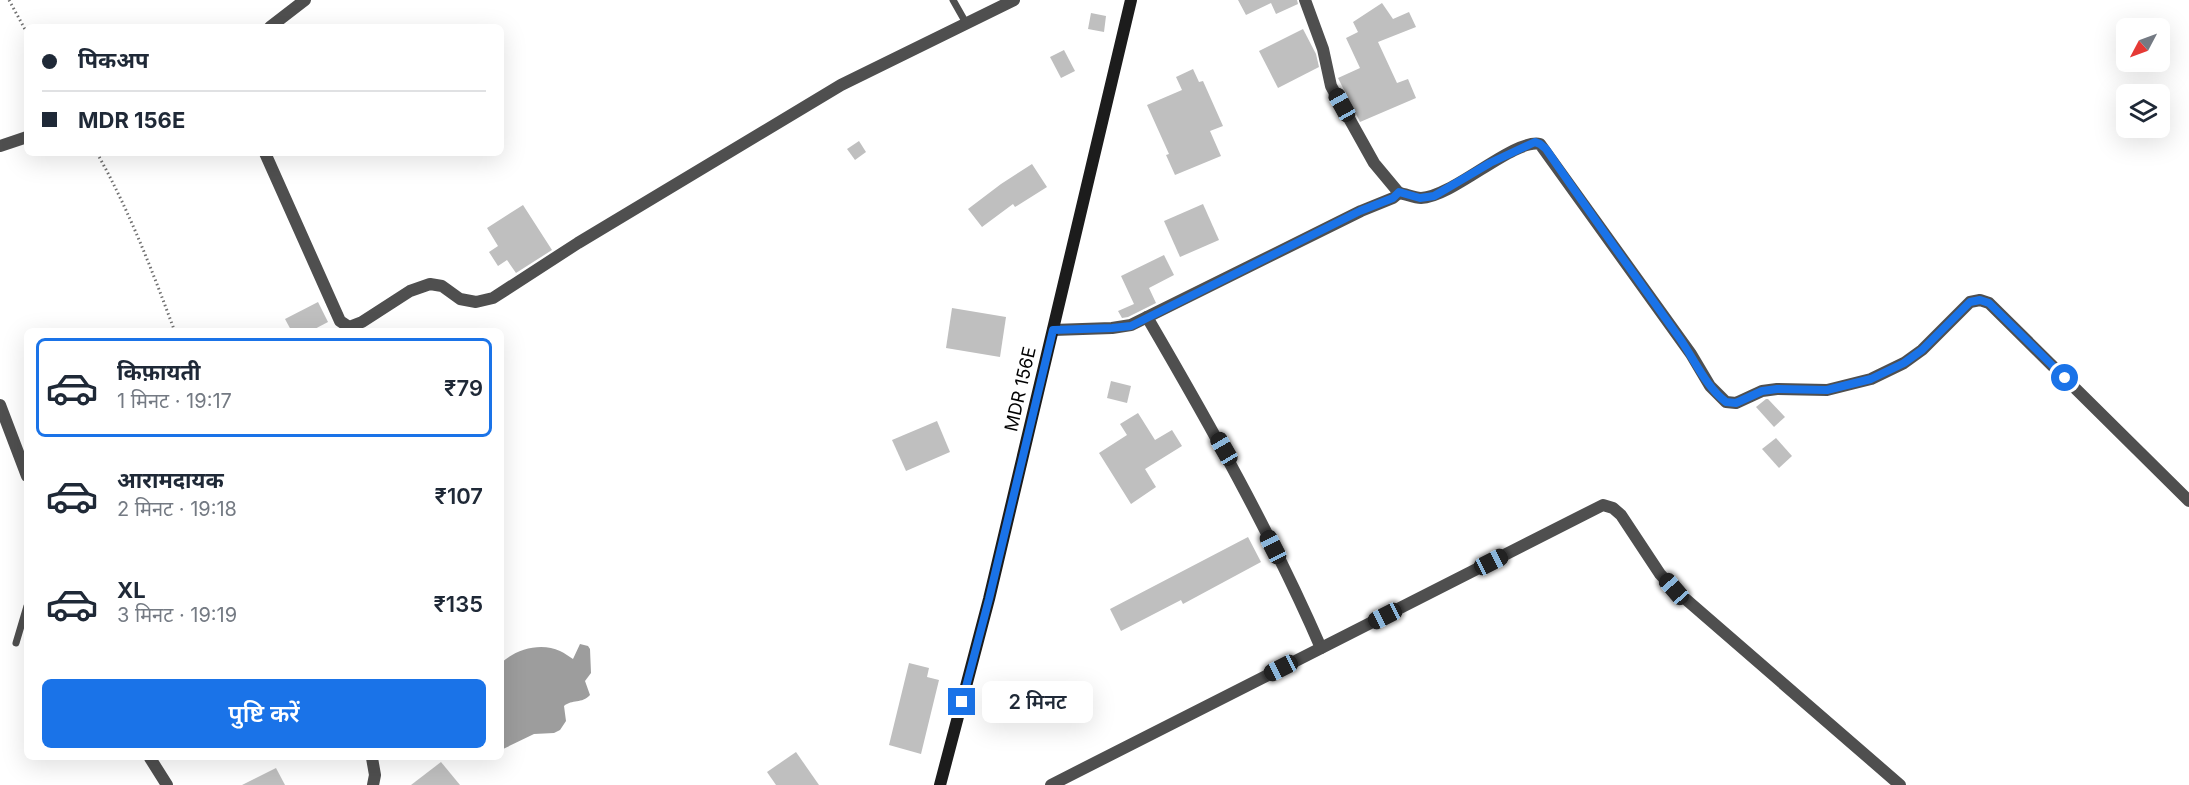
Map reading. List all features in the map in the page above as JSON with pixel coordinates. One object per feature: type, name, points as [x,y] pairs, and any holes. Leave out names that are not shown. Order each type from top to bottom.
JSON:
[{"type":"main road","name":"MDR 156E","points":[[940,785],[989,599],[1131,0]]},
{"type":"street","points":[[274,24],[305,0]]},
{"type":"street","points":[[351,328],[410,291],[430,284],[442,286],[460,299],[476,302],[493,298],[578,243],[832,91],[1014,0]]},
{"type":"street","points":[[1305,0],[1323,49],[1331,86],[1374,163],[1399,192],[1420,198],[1434,196],[1528,145],[1535,142],[1540,144],[1691,354],[1710,386],[1726,402],[1736,403],[1762,391],[1827,390],[1871,379],[1904,363],[1922,350],[1970,302],[1980,300],[1989,303],[2189,501]]},
{"type":"street","points":[[0,146],[24,138]]},
{"type":"street","points":[[266,156],[333,309],[340,321],[348,328]]},
{"type":"street","points":[[1053,330],[1131,326],[1360,211],[1393,198],[1399,192]]},
{"type":"street","points":[[1147,317],[1224,449],[1303,606],[1321,648]]},
{"type":"street","points":[[0,405],[24,468]]},
{"type":"street","points":[[1051,785],[1603,505],[1613,508],[1621,515],[1660,574],[1674,589],[1900,785]]},
{"type":"street","points":[[151,760],[167,785]]},
{"type":"street","points":[[372,760],[375,775],[373,785]]},
{"type":"lane","points":[[953,0],[966,23]]},
{"type":"lane","points":[[16,642],[24,616]]},
{"type":"path","points":[[9,0],[24,28]]},
{"type":"path","points":[[99,156],[115,186],[146,255],[173,328]]},
{"type":"shaded area","points":[[580,644],[588,646],[591,673],[585,681],[590,695],[584,700],[564,706],[566,721],[560,730],[554,733],[534,734],[504,749],[504,660],[521,651],[537,647],[553,648],[573,659]]},
{"type":"building","points":[[1238,0],[1297,0],[1298,4],[1276,14],[1271,3],[1246,15]]},
{"type":"building","points":[[1382,3],[1393,19],[1409,12],[1416,27],[1378,42],[1397,83],[1408,79],[1416,98],[1360,122],[1338,78],[1360,68],[1346,38],[1358,32],[1353,22]]},
{"type":"building","points":[[1091,13],[1106,16],[1104,32],[1088,29]]},
{"type":"building","points":[[1303,29],[1316,54],[1319,67],[1278,88],[1259,51]]},
{"type":"building","points":[[1064,50],[1075,71],[1061,78],[1050,57]]},
{"type":"building","points":[[1193,69],[1199,82],[1203,81],[1223,126],[1210,131],[1221,156],[1175,175],[1166,155],[1169,154],[1147,105],[1182,90],[1176,77]]},
{"type":"building","points":[[859,141],[866,152],[855,160],[847,149]]},
{"type":"building","points":[[1032,164],[1047,187],[1015,207],[1013,204],[982,227],[968,209]]},
{"type":"building","points":[[1203,204],[1219,240],[1180,257],[1164,221]]},
{"type":"building","points":[[523,205],[552,250],[516,273],[507,260],[498,266],[489,252],[498,246],[487,228]]},
{"type":"building","points":[[1164,255],[1174,275],[1149,288],[1156,303],[1122,318],[1118,311],[1134,304],[1121,276]]},
{"type":"building","points":[[318,302],[328,322],[317,328],[290,328],[285,319]]},
{"type":"building","points":[[952,308],[1006,317],[1000,357],[946,348]]},
{"type":"building","points":[[1111,381],[1131,386],[1127,403],[1107,398]]},
{"type":"building","points":[[1766,399],[1785,417],[1774,427],[1756,407]]},
{"type":"building","points":[[1138,413],[1155,440],[1172,430],[1182,446],[1145,469],[1156,487],[1131,504],[1099,453],[1127,435],[1120,424]]},
{"type":"building","points":[[937,421],[950,452],[906,471],[892,440]]},
{"type":"building","points":[[1776,438],[1792,456],[1779,468],[1762,449]]},
{"type":"building","points":[[1248,537],[1261,562],[1183,604],[1181,600],[1121,631],[1110,609]]},
{"type":"building","points":[[909,663],[929,668],[927,677],[939,680],[921,754],[889,745]]},
{"type":"building","points":[[796,752],[819,785],[776,785],[767,772]]},
{"type":"building","points":[[441,762],[460,785],[411,785]]},
{"type":"building","points":[[276,768],[285,785],[242,785]]},
{"type":"route","points":[[962,702],[1053,330],[1131,326],[1360,211],[1393,198],[1399,192],[1420,198],[1434,196],[1490,163],[1535,142],[1546,149],[1601,231],[1691,354],[1710,386],[1726,402],[1736,403],[1762,391],[1827,390],[1871,379],[1904,363],[1922,350],[1970,302],[1980,300],[1989,303],[2065,378]]}]
